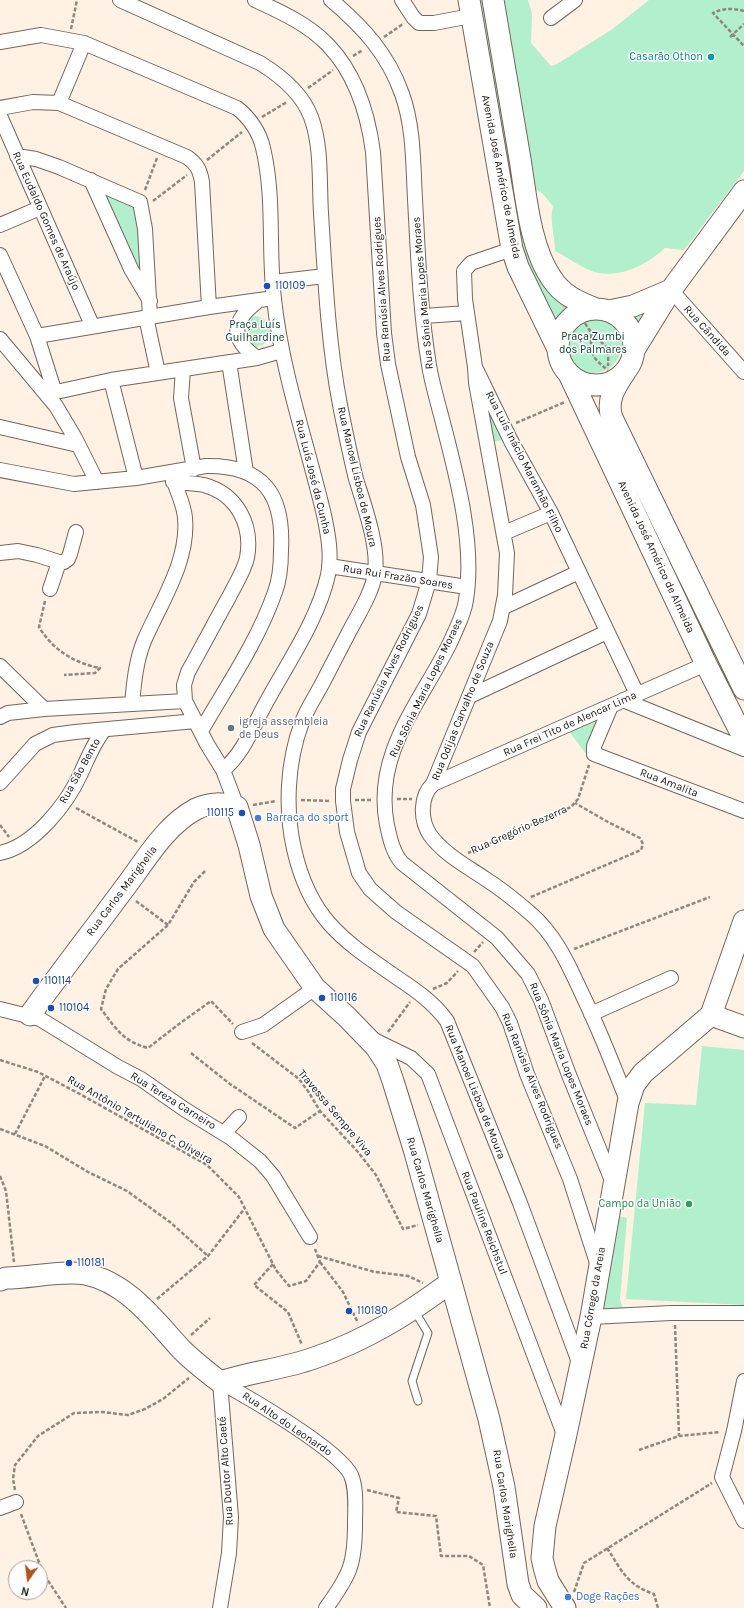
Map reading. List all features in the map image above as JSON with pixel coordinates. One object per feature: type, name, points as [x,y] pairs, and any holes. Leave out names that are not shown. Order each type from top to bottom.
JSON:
[{"type":"street","name":"Rua Manoel Lisboa de Moura","points":[[120,0],[260,63],[274,72],[298,95],[310,115],[316,133],[325,276],[332,353],[340,404],[355,475],[371,534],[375,574],[364,604],[301,723],[290,770],[289,787],[291,833],[295,852],[315,906],[332,926],[356,949],[432,1003],[447,1021],[517,1196],[581,1366]]},
{"type":"street","name":"Rua Ranúsia Alves Rodrigues","points":[[255,0],[306,27],[327,44],[343,63],[357,91],[369,124],[384,334],[392,386],[408,457],[423,505],[428,529],[431,557],[429,581],[419,614],[396,662],[366,717],[344,781],[343,801],[352,851],[359,873],[376,895],[396,912],[473,966],[502,1007],[510,1023],[531,1084],[570,1179],[598,1267]]},
{"type":"street","name":"Rua Sônia Maria Lopes Moraes","points":[[331,0],[360,25],[374,43],[391,69],[403,96],[408,121],[429,366],[458,490],[464,524],[468,563],[466,602],[458,626],[409,718],[391,757],[385,783],[384,800],[390,838],[394,850],[402,864],[497,938],[514,956],[531,979],[541,1000],[569,1075],[613,1184]]},
{"type":"street","points":[[402,0],[413,17],[419,23],[427,23],[470,8]]},
{"type":"street","name":"Avenida José Américo de Almeida","points":[[492,0],[529,212],[540,254],[547,272],[560,290],[596,312]]},
{"type":"street","points":[[551,18],[576,0]]},
{"type":"street","name":"Avenida José Américo de Almeida","points":[[470,8],[512,249],[518,267],[557,347]]},
{"type":"street","name":"Rua Luís José da Cunha","points":[[0,42],[41,35],[84,43],[221,100],[239,110],[251,124],[261,141],[267,170],[273,282],[267,299],[324,515],[328,537],[329,566],[318,609],[249,736],[236,757],[223,770]]},
{"type":"street","points":[[59,103],[84,43]]},
{"type":"street","points":[[0,108],[33,102],[59,103],[187,157],[199,167],[202,182],[209,306]]},
{"type":"street","name":"Rua Eudaldo Gomes de Araújo","points":[[0,116],[92,325]]},
{"type":"street","points":[[17,156],[44,162],[91,180],[142,206],[150,301],[148,317],[158,373]]},
{"type":"street","points":[[91,180],[131,269],[150,301]]},
{"type":"street","points":[[634,350],[633,338],[628,326],[620,317],[586,310],[568,320],[562,328],[557,347],[562,366],[577,381],[598,385],[608,383],[625,372],[631,362],[634,350],[671,290],[744,191]]},
{"type":"street","points":[[0,225],[40,208]]},
{"type":"street","name":"Rua Luís Inácio Maranhão Filho","points":[[512,249],[475,261],[466,267],[464,280],[475,367],[508,434],[551,513],[637,694]]},
{"type":"street","points":[[0,255],[37,336],[51,393],[96,482]]},
{"type":"street","points":[[273,282],[325,276]]},
{"type":"street","points":[[596,312],[633,306],[671,290]]},
{"type":"street","name":"Rua Cândida","points":[[671,290],[744,372]]},
{"type":"street","points":[[37,336],[92,325],[209,306],[267,299]]},
{"type":"street","points":[[257,358],[240,344],[237,327],[240,316],[245,311],[267,299]]},
{"type":"street","points":[[424,316],[467,313]]},
{"type":"street","points":[[0,339],[51,393]]},
{"type":"street","points":[[51,393],[111,380],[257,358],[281,351]]},
{"type":"street","points":[[229,362],[246,472]]},
{"type":"street","name":"Rua Odijas Carvalho de Souza","points":[[475,367],[476,383],[490,451],[504,533],[508,567],[504,608],[470,696],[433,784],[426,794],[424,801],[425,824],[436,842],[455,858],[504,891],[537,919],[563,954],[592,1014],[628,1103]]},
{"type":"street","points":[[183,369],[181,398],[194,468]]},
{"type":"street","name":"Avenida José Américo de Almeida","points":[[625,372],[613,391],[610,399],[610,411],[612,418],[744,689]]},
{"type":"street","name":"Avenida José Américo de Almeida","points":[[569,374],[706,664],[744,739]]},
{"type":"street","points":[[111,380],[136,478]]},
{"type":"street","points":[[0,427],[78,445]]},
{"type":"street","points":[[490,451],[508,434]]},
{"type":"street","points":[[172,477],[194,468],[217,466],[246,472],[266,486],[276,501],[282,532],[281,562],[276,591],[253,642],[198,726]]},
{"type":"street","points":[[0,470],[65,483],[172,477],[204,485],[228,496],[242,514],[248,537],[246,559],[243,568],[184,684],[185,701],[223,770],[234,798]]},
{"type":"street","points":[[132,704],[136,670],[144,642],[167,592],[182,551],[185,516],[172,477]]},
{"type":"street","points":[[504,533],[551,513]]},
{"type":"street","points":[[0,553],[9,551],[28,552],[59,562],[68,559],[76,532]]},
{"type":"street","points":[[50,589],[59,562]]},
{"type":"street","name":"Rua Rui Frazão Soares","points":[[329,566],[467,588]]},
{"type":"street","points":[[504,608],[579,572]]},
{"type":"street","points":[[470,696],[607,632]]},
{"type":"street","name":"Rua Frei Tito de Alencar Lima","points":[[433,784],[706,664]]},
{"type":"street","points":[[0,666],[44,709]]},
{"type":"street","points":[[0,717],[8,713],[44,709],[185,701]]},
{"type":"street","points":[[593,754],[594,746],[617,703],[744,749]]},
{"type":"street","points":[[0,783],[22,756],[43,739],[62,733],[198,726]]},
{"type":"street","name":"Rua São Bento","points":[[0,853],[16,848],[44,826],[63,802],[80,773],[90,751],[104,730]]},
{"type":"street","name":"Rua Amalita","points":[[593,754],[744,811]]},
{"type":"street","name":"Rua Carlos Marighella","points":[[30,1015],[60,972],[122,892],[153,849],[170,830],[195,810],[234,798],[249,844],[261,896],[269,918],[281,939],[314,988],[347,1016],[367,1037],[383,1058],[393,1081],[434,1221],[444,1287],[498,1455],[518,1584],[522,1595],[536,1608]]},
{"type":"street","points":[[744,921],[711,1015],[744,1027]]},
{"type":"street","points":[[592,1014],[671,978]]},
{"type":"street","points":[[242,1032],[263,1025],[314,988]]},
{"type":"street","name":"Rua Tereza Carneiro","points":[[0,1009],[30,1015],[54,1027],[118,1067],[141,1079],[184,1109],[224,1132],[260,1161],[273,1176],[310,1237]]},
{"type":"street","name":"Rua Córrego da Areia","points":[[569,1600],[548,1581],[542,1558],[548,1508],[565,1439],[591,1317],[598,1267],[628,1103],[634,1085],[643,1073],[711,1015]]},
{"type":"street","name":"Rua Pauline Reichstul","points":[[367,1037],[411,1058],[428,1074],[565,1439]]},
{"type":"street","points":[[224,1132],[240,1117]]},
{"type":"street","points":[[8,1279],[84,1274],[104,1279],[130,1295],[201,1368],[220,1382],[313,1359],[365,1338],[386,1327],[444,1287]]},
{"type":"street","points":[[591,1317],[671,1313],[744,1313]]},
{"type":"street","points":[[744,1381],[734,1431],[722,1476],[744,1521]]},
{"type":"street","name":"Rua Alto do Leonardo","points":[[220,1382],[295,1428],[334,1456],[344,1465],[351,1475],[354,1486],[355,1547],[352,1564],[346,1581],[326,1608]]},
{"type":"street","name":"Rua Doutor Alto Caeté","points":[[220,1382],[231,1517],[229,1553],[220,1608]]},
{"type":"street","points":[[0,1508],[16,1502]]},
{"type":"lane","points":[[413,1308],[428,1333],[412,1381],[418,1402]]},
{"type":"path","points":[[69,39],[77,0]]},
{"type":"path","points":[[744,11],[737,9],[726,9],[713,13],[744,46]]},
{"type":"path","points":[[142,206],[199,167],[251,124],[298,95],[343,63],[413,17]]},
{"type":"path","points":[[730,37],[744,24]]},
{"type":"path","points":[[142,206],[162,146]]},
{"type":"path","points":[[591,334],[606,345],[609,352],[608,370],[594,359],[591,352],[591,334],[596,312]]},
{"type":"path","points":[[508,434],[566,401]]},
{"type":"path","points":[[50,589],[41,616],[39,627],[42,633],[65,656],[87,666],[100,668],[95,673],[64,675]]},
{"type":"path","name":"Rua Gregório Bezerra","points":[[455,858],[571,807],[578,799],[593,754]]},
{"type":"path","points":[[63,802],[153,849]]},
{"type":"path","points":[[518,903],[641,850],[643,844],[640,838],[575,803]]},
{"type":"path","points":[[122,892],[168,925],[194,882],[205,871]]},
{"type":"path","points":[[563,954],[710,897]]},
{"type":"path","name":"Travessa Sempre Viva","points":[[168,925],[118,969],[106,988],[101,1009],[120,1033],[132,1044],[148,1048],[211,1001],[258,1048],[299,1079],[320,1111],[358,1152],[376,1175],[403,1229],[434,1221]]},
{"type":"path","points":[[191,1053],[230,1084],[295,1128],[320,1111]]},
{"type":"path","name":"Rua Antônio Tertuliano C. Oliveira","points":[[0,1060],[45,1076],[207,1165],[239,1197],[272,1264],[289,1286],[306,1281],[320,1262]]},
{"type":"path","points":[[15,1134],[45,1076]]},
{"type":"path","points":[[0,1128],[45,1146],[88,1172],[127,1191],[170,1222],[208,1256]]},
{"type":"path","points":[[0,1176],[6,1191],[8,1279]]},
{"type":"path","points":[[144,1310],[208,1256],[245,1208]]},
{"type":"path","points":[[310,1237],[320,1262],[343,1292],[365,1338]]},
{"type":"path","points":[[318,1256],[375,1272],[408,1276],[444,1287]]},
{"type":"path","points":[[272,1264],[254,1284],[288,1312],[300,1343],[313,1359]]},
{"type":"path","points":[[671,1313],[676,1328],[679,1436]]},
{"type":"path","points":[[179,1346],[210,1318]]},
{"type":"path","points":[[66,1608],[43,1573],[16,1502],[13,1480],[15,1465],[38,1436],[74,1413],[102,1412],[128,1415],[145,1409],[163,1399],[201,1368]]},
{"type":"path","points":[[639,1450],[679,1436],[734,1431]]},
{"type":"path","points":[[569,1600],[584,1563],[722,1476]]},
{"type":"path","points":[[354,1486],[399,1498],[396,1512],[436,1516],[441,1556],[469,1556],[483,1565],[490,1608]]},
{"type":"path","points":[[607,1548],[630,1583],[642,1590],[654,1594],[658,1608]]},
{"type":"green space","name":"Praça Zumbi dos Palmares","points":[[471,0],[486,0],[525,221],[578,309],[570,314],[564,321],[556,337],[520,261]]},
{"type":"green space","points":[[503,0],[528,0],[532,14],[531,43],[551,66],[557,64],[611,30],[649,0],[744,0],[744,171],[684,250],[665,248],[651,259],[635,268],[608,274],[588,270],[555,251],[552,223],[553,206],[542,193],[532,187]]},
{"type":"green space","points":[[90,182],[141,201],[154,318]]},
{"type":"green space","points":[[662,299],[635,332],[622,315]]},
{"type":"green space","name":"Praça Zumbi dos Palmares","points":[[587,315],[599,315],[614,323],[622,338],[622,350],[614,365],[599,373],[587,373],[572,365],[564,350],[564,338],[572,323]]},
{"type":"green space","name":"Praça Luís Guilhardine","points":[[256,316],[268,323],[270,333],[269,339],[265,343],[252,347],[240,327],[251,317]]},
{"type":"green space","points":[[479,380],[508,439],[492,442]]},
{"type":"green space","points":[[602,715],[586,754],[568,730]]},
{"type":"green space","name":"Campo da União","points":[[702,1046],[744,1050],[744,1305],[626,1299],[645,1103],[696,1105]]},
{"type":"green space","points":[[617,1216],[627,1218],[620,1299],[623,1311],[599,1310]]},
{"type":"place","name":"Casarão Othon","points":[[711,57]]},
{"type":"place","name":"110109","points":[[267,286]]},
{"type":"place","name":"igreja assembleia de Deus","points":[[231,728]]},
{"type":"place","name":"110115","points":[[242,813]]},
{"type":"place","name":"Barraca do sport","points":[[258,818]]},
{"type":"place","name":"110114","points":[[36,981]]},
{"type":"place","name":"110116","points":[[322,998]]},
{"type":"place","name":"110104","points":[[51,1008]]},
{"type":"place","name":"Campo da União","points":[[689,1204]]},
{"type":"place","name":"110181","points":[[69,1263]]},
{"type":"place","name":"110180","points":[[349,1311]]},
{"type":"place","name":"Doge Rações","points":[[568,1597]]}]
